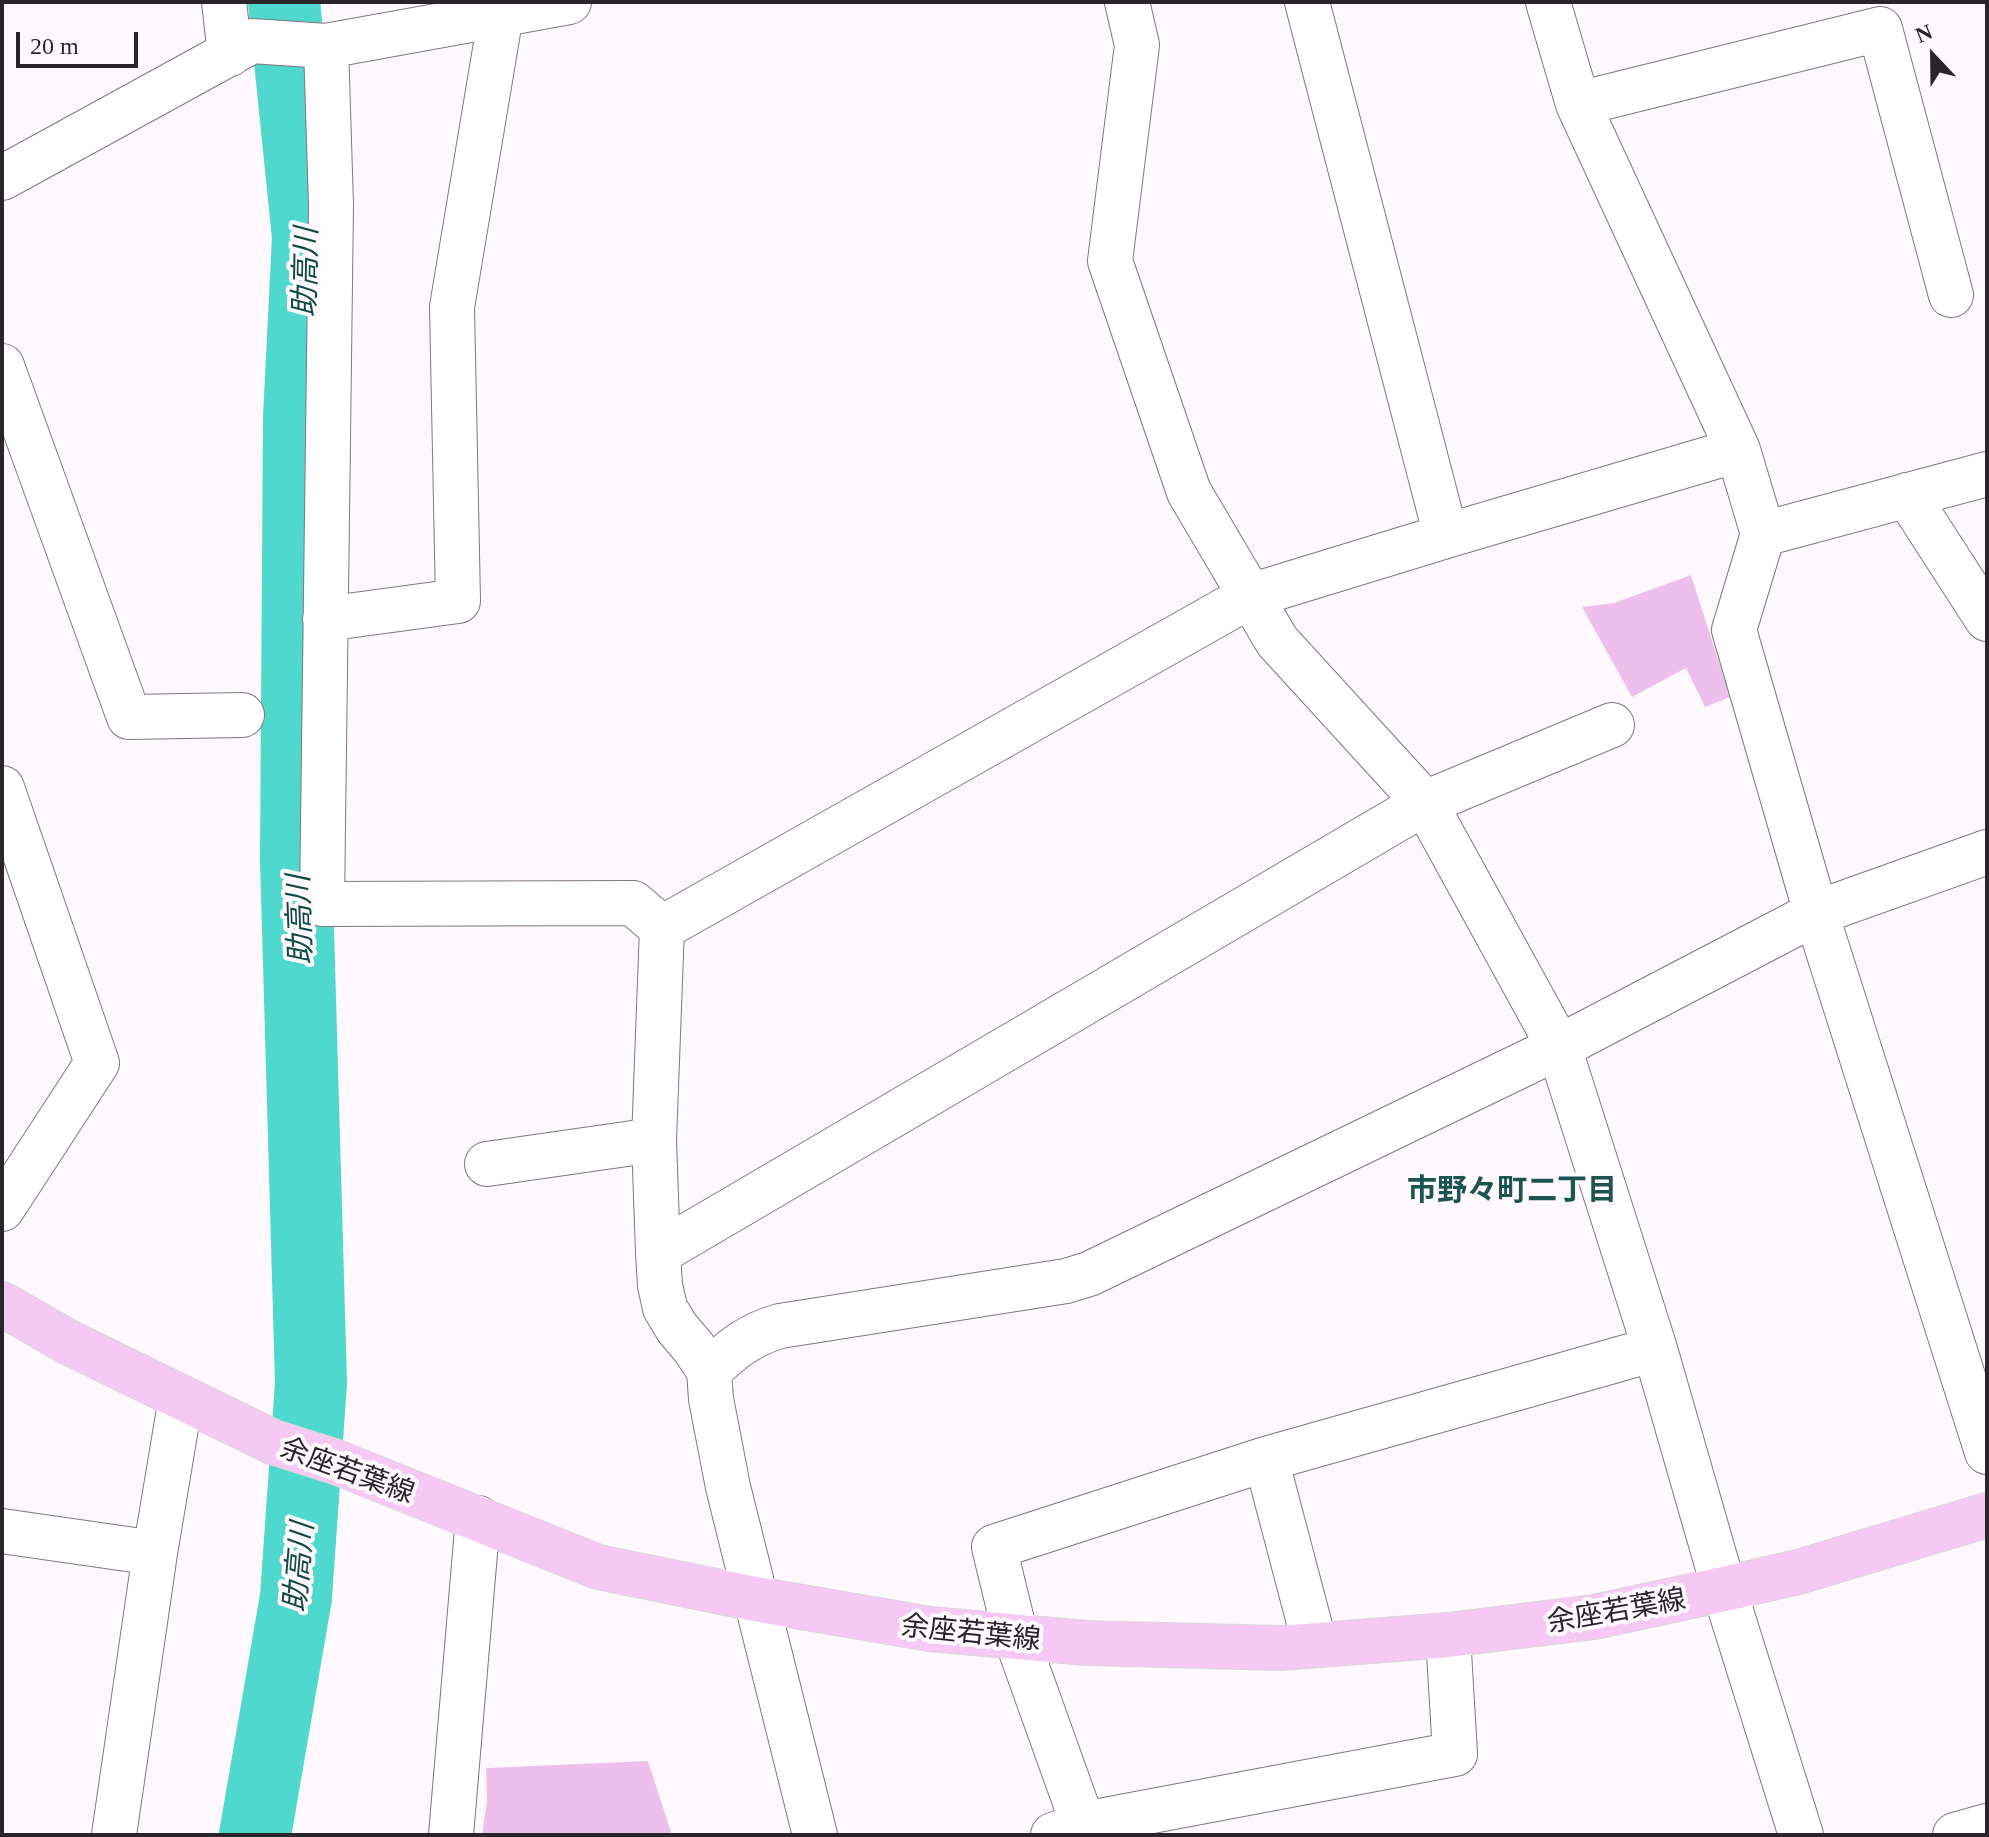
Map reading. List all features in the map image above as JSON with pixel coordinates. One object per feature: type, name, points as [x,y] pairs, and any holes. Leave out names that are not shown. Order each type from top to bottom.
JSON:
[{"type":"main road","name":"余座若葉線","points":[[2,1304],[68,1342],[273,1442],[336,1462],[598,1567],[755,1599],[930,1629],[1086,1643],[1281,1648],[1448,1635],[1594,1617],[1724,1589],[1813,1568],[1987,1515]]},
{"type":"street","points":[[224,2],[241,47]]},
{"type":"street","points":[[2,178],[241,47],[318,46],[479,12],[569,2]]},
{"type":"street","points":[[1127,2],[1137,45],[1110,261],[1189,492],[1277,641],[1425,803],[1559,1047],[1655,1349],[1724,1589],[1801,1835]]},
{"type":"street","points":[[1307,2],[1446,536]]},
{"type":"street","points":[[1548,2],[1578,104],[1738,450],[1763,534],[1734,630],[1816,913],[1987,1452]]},
{"type":"street","points":[[325,619],[458,601],[452,307],[479,12]]},
{"type":"street","points":[[1578,104],[1880,29],[1951,295]]},
{"type":"street","points":[[318,46],[331,205],[322,904],[633,903],[662,928]]},
{"type":"street","points":[[2,366],[129,717],[242,715]]},
{"type":"street","points":[[662,928],[1250,596],[1738,450]]},
{"type":"street","points":[[1763,534],[1987,474]]},
{"type":"street","points":[[1907,495],[1987,619]]},
{"type":"street","points":[[658,1253],[1425,803],[1612,725]]},
{"type":"street","points":[[2,788],[97,1063],[2,1209]]},
{"type":"street","points":[[709,1371],[745,1340],[761,1331],[780,1326],[1066,1281],[1089,1274],[1559,1047],[1816,913],[1987,852]]},
{"type":"street","points":[[662,928],[654,1140],[660,1285],[665,1308],[709,1371],[718,1441],[815,1835]]},
{"type":"street","points":[[487,1164],[654,1140]]},
{"type":"street","points":[[1448,1635],[1455,1754],[1068,1830],[994,1547],[1266,1459],[1655,1349]]},
{"type":"street","points":[[114,1835],[181,1398]]},
{"type":"street","points":[[1266,1459],[1315,1645]]},
{"type":"street","points":[[451,1835],[478,1518]]},
{"type":"street","points":[[2,1531],[155,1553]]},
{"type":"street","points":[[1955,1835],[1987,1826]]},
{"type":"shaded area","points":[[1691,575],[1730,697],[1705,707],[1686,668],[1632,697],[1582,607],[1614,603]]},
{"type":"shaded area","points":[[648,1761],[672,1835],[482,1835],[487,1801],[486,1768]]},
{"type":"waterway","name":"助高川","points":[[255,1835],[296,1597],[311,1383],[296,859],[299,417],[308,237],[284,2]]},
{"type":"district","name":"市野々町二丁目","points":[[1512,1189]]}]
